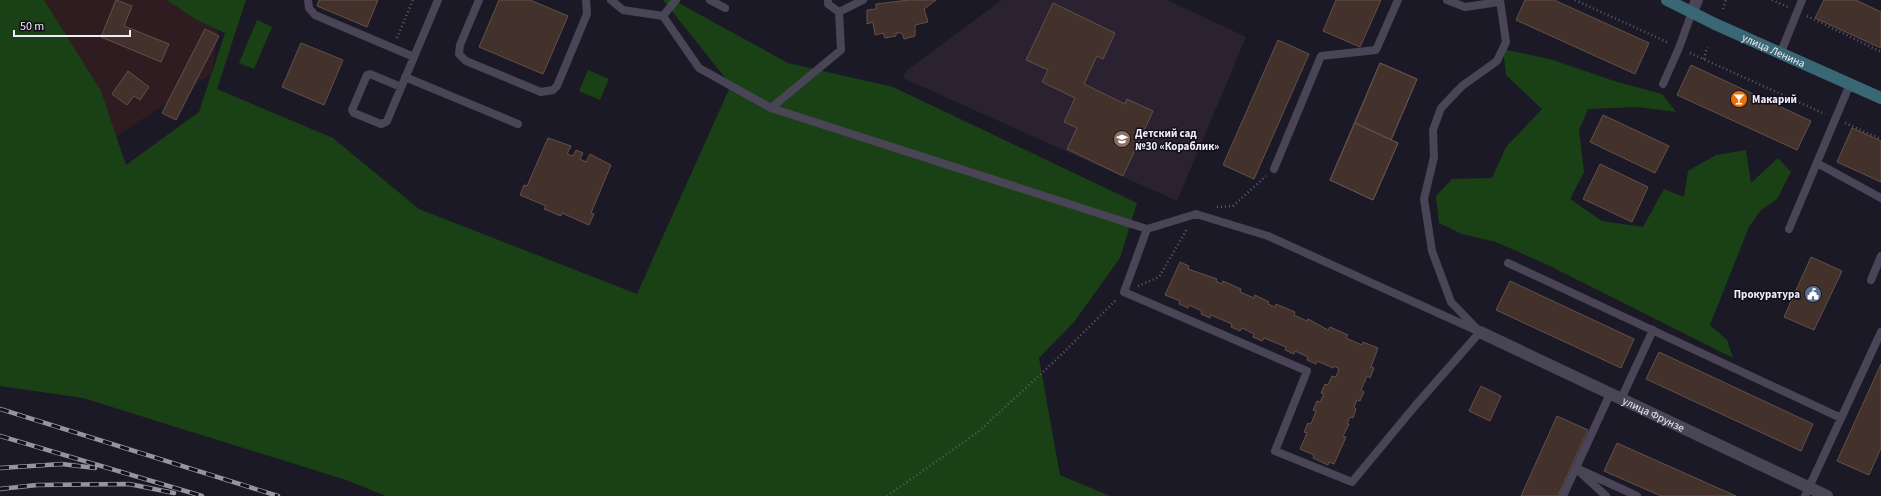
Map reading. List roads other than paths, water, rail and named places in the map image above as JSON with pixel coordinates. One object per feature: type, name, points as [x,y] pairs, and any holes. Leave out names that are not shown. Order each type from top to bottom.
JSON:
[{"type":"main road","name":"улица Ленина","points":[[1667,0],[1715,24],[1781,52],[1881,98]]},
{"type":"street","points":[[1692,12],[1697,0]]},
{"type":"street","name":"улица Фрунзе","points":[[1480,332],[1616,396],[1806,492],[1827,496]]},
{"type":"lane","points":[[308,0],[308,8],[315,15],[414,57]]},
{"type":"lane","points":[[401,87],[370,74],[367,75],[352,110],[361,116],[384,124],[401,87],[438,0]]},
{"type":"lane","points":[[479,0],[460,45],[459,54],[466,61],[541,92],[553,90],[557,86],[588,14],[586,0]]},
{"type":"lane","points":[[611,0],[623,10],[663,16],[699,68],[771,108],[1147,229],[1196,214],[1268,236],[1480,332]]},
{"type":"lane","points":[[663,16],[676,0]]},
{"type":"lane","points":[[710,0],[725,8]]},
{"type":"lane","points":[[771,108],[842,50],[839,12],[828,4],[828,0]]},
{"type":"lane","points":[[839,12],[863,0]]},
{"type":"lane","points":[[1274,169],[1321,56],[1376,50],[1398,0]]},
{"type":"lane","points":[[1446,0],[1465,8],[1499,1],[1506,42],[1497,61],[1462,86],[1441,108],[1433,130],[1434,157],[1424,199],[1432,251],[1450,302],[1480,332]]},
{"type":"lane","points":[[1781,52],[1802,0]]},
{"type":"lane","points":[[1663,84],[1679,48],[1692,12]]},
{"type":"lane","points":[[405,77],[518,124]]},
{"type":"lane","points":[[1789,229],[1850,84]]},
{"type":"lane","points":[[1817,163],[1881,198]]},
{"type":"lane","points":[[1147,229],[1124,292],[1307,371],[1276,451],[1352,482],[1414,406],[1480,332]]},
{"type":"lane","points":[[1870,280],[1881,256]]},
{"type":"lane","points":[[1508,263],[1841,418]]},
{"type":"lane","points":[[1563,496],[1576,468],[1653,330]]},
{"type":"lane","points":[[1806,492],[1881,332]]},
{"type":"lane","points":[[1576,468],[1606,496]]},
{"type":"lane","points":[[1576,468],[1637,496]]},
{"type":"railway","points":[[0,409],[278,496]]},
{"type":"railway","points":[[0,436],[202,496]]},
{"type":"railway","points":[[0,468],[62,464],[95,468]]},
{"type":"railway","points":[[0,489],[37,485],[129,484],[174,493]]},
{"type":"place","name":"Макарий","points":[[1739,99]]},
{"type":"place","name":"Детский сад №30 «Кораблик»","points":[[1122,139]]},
{"type":"place","name":"Прокуратура","points":[[1813,294]]}]
